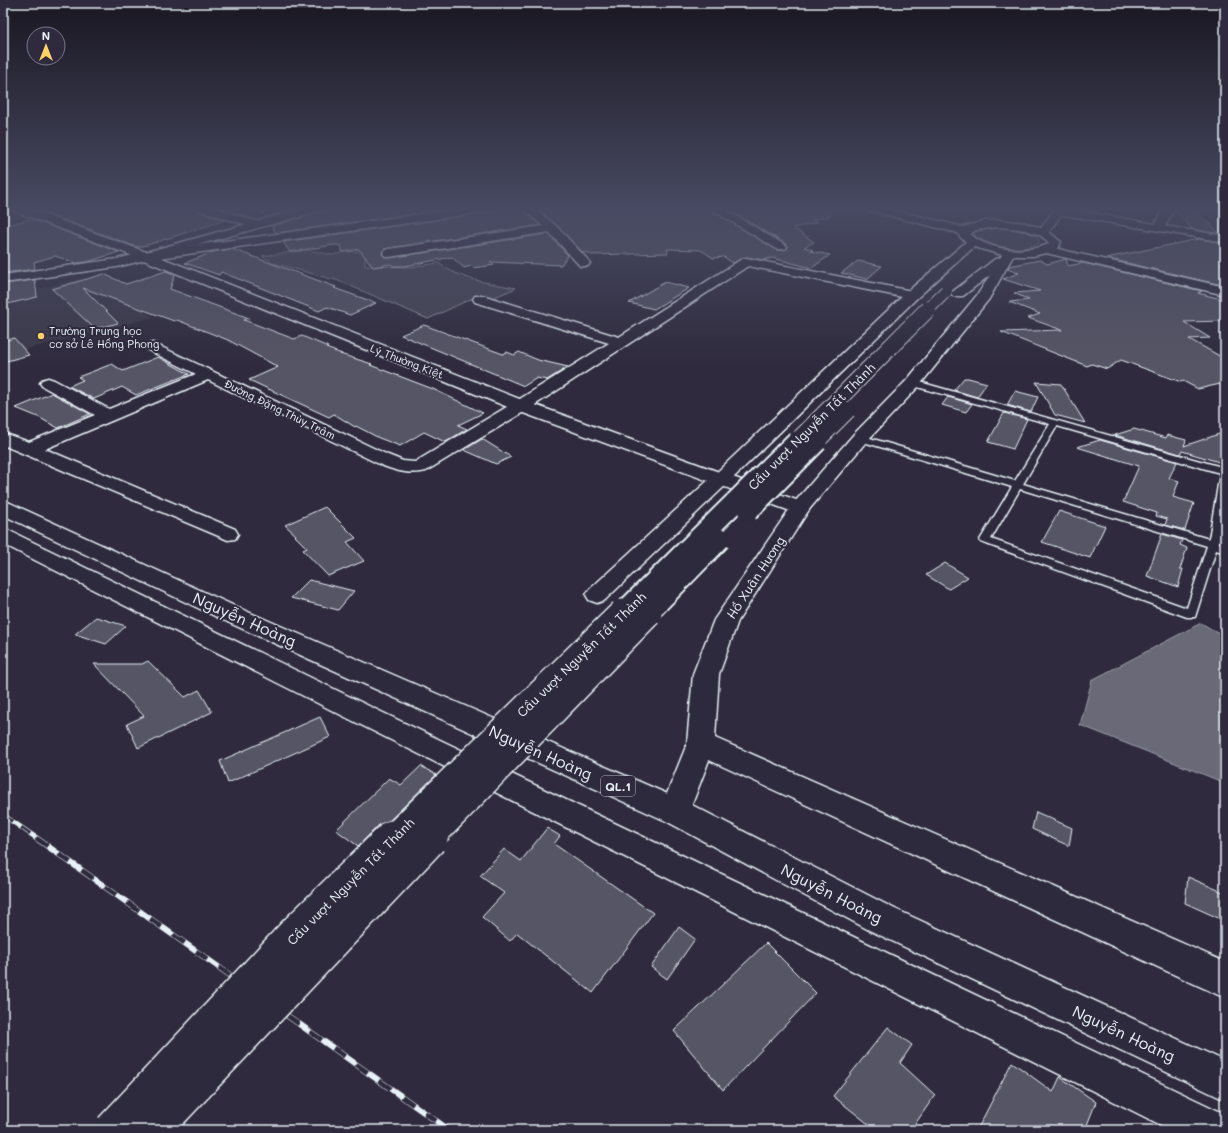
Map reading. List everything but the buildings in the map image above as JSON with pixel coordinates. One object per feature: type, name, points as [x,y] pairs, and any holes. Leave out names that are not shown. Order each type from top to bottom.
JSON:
[{"type":"main road","points":[[3,279],[126,261]]},
{"type":"main road","name":"Lý Thường Kiệt","points":[[157,261],[521,406],[800,508]]},
{"type":"main road","points":[[597,595],[721,479],[912,295],[945,261]]},
{"type":"main road","name":"Cầu vượt Nguyễn Tất Thành","points":[[153,1130],[354,917],[700,559],[818,442],[953,283],[960,261]]},
{"type":"main road","name":"Cầu vượt Nguyễn Tất Thành","points":[[112,1130],[298,931],[719,519],[953,283],[996,261]]},
{"type":"main road","name":"Hồ Xuân Hương","points":[[674,811],[701,744],[706,674],[726,620],[800,508],[860,438],[914,382],[984,296],[1006,261]]},
{"type":"main road","points":[[1109,261],[1225,291]]},
{"type":"main road","points":[[1130,261],[1225,279]]},
{"type":"main road","points":[[521,406],[746,262],[912,295]]},
{"type":"main road","points":[[480,299],[621,342]]},
{"type":"main road","name":"Đường Đặng Thùy Trâm","points":[[153,347],[370,453],[398,466],[409,468],[419,467],[521,406]]},
{"type":"main road","points":[[29,449],[209,374]]},
{"type":"main road","points":[[48,383],[109,416]]},
{"type":"main road","points":[[3,438],[228,534]]},
{"type":"main road","name":"Nguyễn Hoàng","points":[[3,507],[239,617],[674,811],[881,919],[1225,1080]]},
{"type":"main road","points":[[3,536],[366,716],[1214,1130]]},
{"type":"main road","points":[[701,744],[1225,980]]},
{"type":"lane","points":[[914,382],[1225,471],[1213,544],[1191,614],[985,540],[1055,423]]},
{"type":"lane","points":[[860,438],[1213,544],[1225,550]]},
{"type":"shaded area","points":[[270,261],[365,261],[365,266],[410,267],[439,263],[447,269],[466,277],[516,288],[490,299],[475,297],[428,319],[339,281]]},
{"type":"shaded area","name":"Trường Trung học cơ sở Lê Hồng Phong","points":[[78,279],[102,289],[154,317],[3,355],[3,297]]},
{"type":"water","points":[[1201,623],[1225,637],[1225,783],[1080,725],[1092,680]]},
{"type":"railway","points":[[3,815],[38,839]]},
{"type":"railway","points":[[36,838],[449,1130]]},
{"type":"place","name":"Trường Trung học cơ sở Lê Hồng Phong","points":[[41,336]]}]
